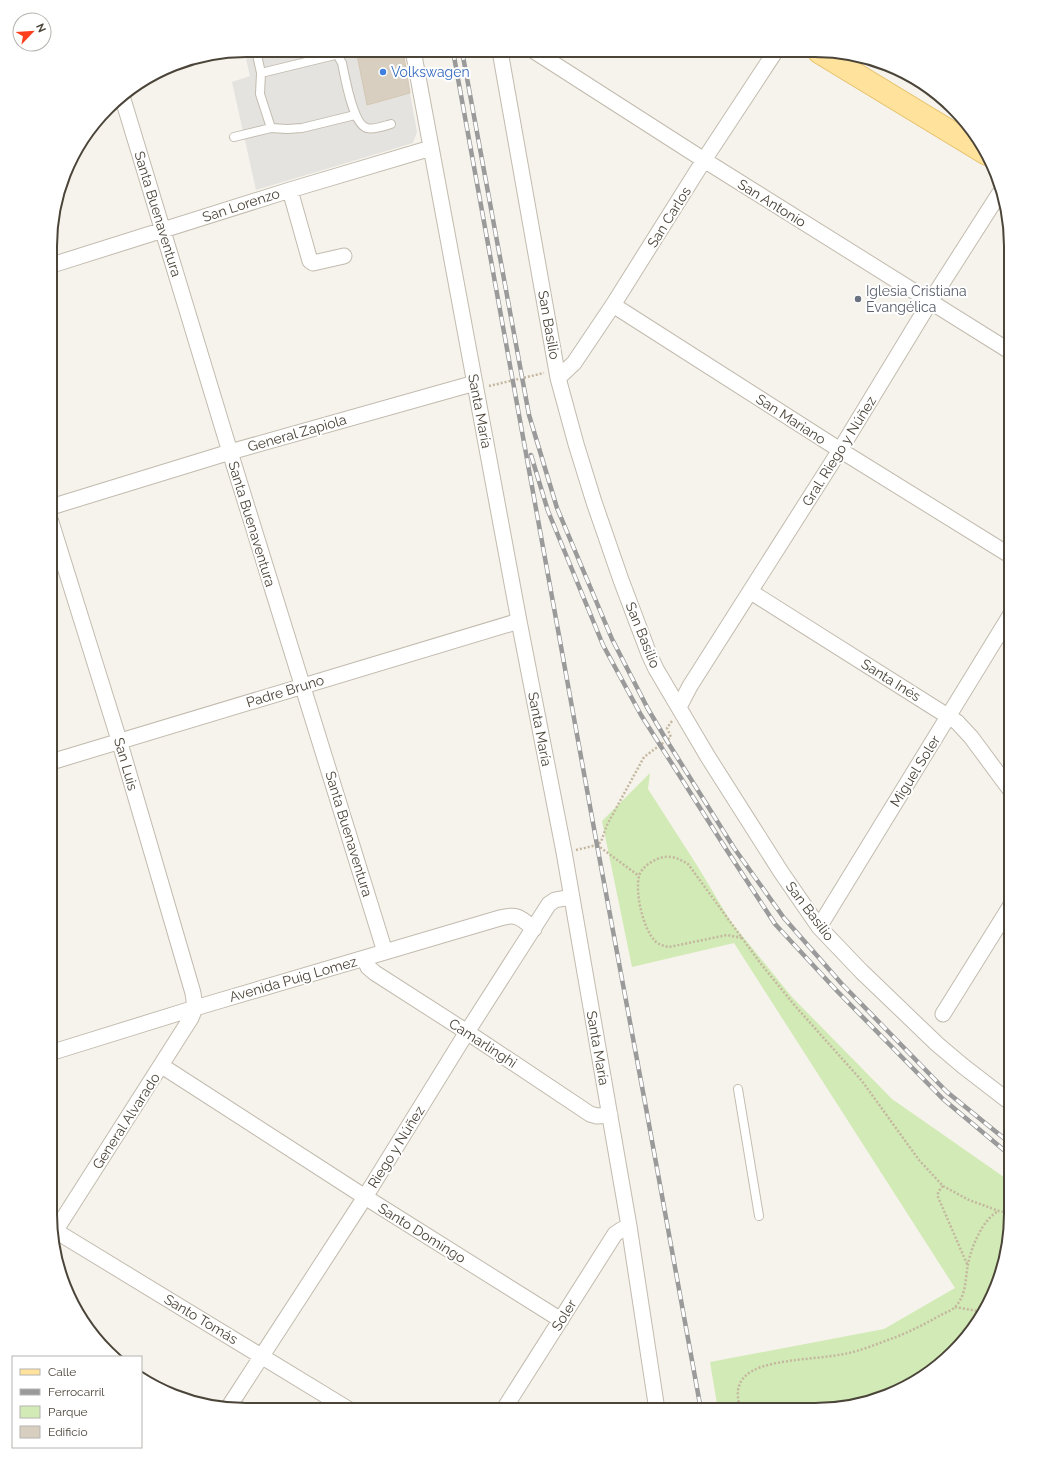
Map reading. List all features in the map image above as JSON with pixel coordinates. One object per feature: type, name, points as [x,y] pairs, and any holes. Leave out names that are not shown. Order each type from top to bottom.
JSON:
[{"type":"main road","points":[[827,57],[976,147]]},
{"type":"street","name":"Santa María","points":[[414,57],[519,621],[564,852],[629,1226],[656,1403]]},
{"type":"street","name":"San Basilio","points":[[501,57],[557,374],[578,452],[621,580],[656,669],[708,757],[773,859],[819,927],[861,971],[937,1044],[1004,1098]]},
{"type":"street","name":"San Antonio","points":[[543,57],[704,160],[1004,348]]},
{"type":"street","name":"San Carlos","points":[[557,374],[574,363],[614,305],[704,160],[772,57]]},
{"type":"street","name":"Santa Buenaventura","points":[[124,102],[230,452],[385,952]]},
{"type":"street","name":"San Lorenzo","points":[[57,263],[290,190],[431,148]]},
{"type":"street","points":[[290,190],[310,261],[313,263],[344,256]]},
{"type":"street","name":"Gral. Riego y Núñez","points":[[679,707],[690,686],[751,592],[930,302],[998,196]]},
{"type":"street","name":"San Mariano","points":[[614,305],[840,450],[1004,552]]},
{"type":"street","name":"General Zapiola","points":[[57,505],[230,452],[475,383]]},
{"type":"street","name":"San Luis","points":[[57,541],[119,740],[193,993],[195,1008]]},
{"type":"street","name":"Santa Inés","points":[[751,592],[957,722],[968,733],[1004,782]]},
{"type":"street","name":"Padre Bruno","points":[[57,760],[119,740],[519,621]]},
{"type":"street","name":"Miguel Soler","points":[[819,927],[1004,626]]},
{"type":"street","name":"Riego y Núñez","points":[[231,1403],[365,1197],[467,1032],[549,904],[555,900],[571,898]]},
{"type":"street","name":"Avenida Puig Lomez","points":[[57,1051],[195,1008],[509,915],[522,919],[534,929]]},
{"type":"street","points":[[943,1014],[1004,916]]},
{"type":"street","name":"Camarlinghi","points":[[364,958],[368,967],[375,973],[590,1114],[597,1116],[610,1115]]},
{"type":"street","name":"General Alvarado","points":[[57,1228],[162,1066],[191,1018],[195,1008]]},
{"type":"street","name":"Santo Domingo","points":[[162,1066],[365,1197],[562,1320]]},
{"type":"street","name":"Soler","points":[[508,1403],[562,1320],[615,1234],[629,1226]]},
{"type":"street","name":"Santo Tomás","points":[[58,1233],[262,1355],[338,1403]]},
{"type":"lane","points":[[258,57],[261,73],[260,94],[271,128]]},
{"type":"lane","points":[[261,73],[322,57]]},
{"type":"lane","points":[[339,57],[342,63],[355,115],[360,124],[365,128],[374,128],[391,124]]},
{"type":"lane","points":[[234,137],[271,128],[302,128],[355,115]]},
{"type":"lane","points":[[738,1089],[759,1216]]},
{"type":"path","points":[[475,383],[485,386],[557,374]]},
{"type":"path","points":[[564,852],[597,845],[601,842],[607,826],[644,757],[671,737],[667,728],[679,707]]},
{"type":"path","points":[[597,845],[640,876]]},
{"type":"path","points":[[742,938],[727,935],[674,946],[661,945],[655,941],[644,922],[641,913],[639,889],[640,876],[644,868],[650,863],[668,857],[680,859],[688,864],[742,938],[796,1007],[862,1081],[919,1160],[943,1186],[969,1200],[1004,1212]]},
{"type":"path","points":[[943,1186],[938,1192],[938,1198],[967,1264]]},
{"type":"path","points":[[739,1403],[737,1394],[738,1385],[750,1372],[758,1368],[781,1362],[845,1354],[860,1350],[925,1324],[955,1307],[963,1292],[967,1264],[983,1226],[999,1211]]},
{"type":"path","points":[[955,1307],[977,1311]]},
{"type":"green space","points":[[650,773],[648,789],[731,922],[792,997],[892,1099],[1004,1177],[1004,1226],[998,1263],[990,1286],[972,1319],[949,1348],[930,1364],[909,1378],[887,1389],[864,1397],[827,1403],[717,1403],[710,1362],[884,1329],[955,1288],[734,943],[632,967],[602,821]]},
{"type":"shaded area","points":[[246,57],[357,57],[367,105],[410,93],[417,132],[413,143],[256,190],[232,82],[250,76]]},
{"type":"building","name":"Volkswagen","points":[[357,57],[404,57],[410,93],[367,105]]},
{"type":"railway","points":[[454,57],[700,1403]]},
{"type":"railway","points":[[463,57],[529,415],[557,508],[612,639],[648,709],[667,741],[734,848],[784,918],[841,983],[947,1092],[1004,1138]]},
{"type":"railway","points":[[531,455],[548,511],[603,645],[641,715],[775,924],[837,991],[943,1099],[1004,1150]]},
{"type":"place","name":"Volkswagen","points":[[383,72]]},
{"type":"place","name":"Iglesia Cristiana Evangélica","points":[[858,299]]}]
